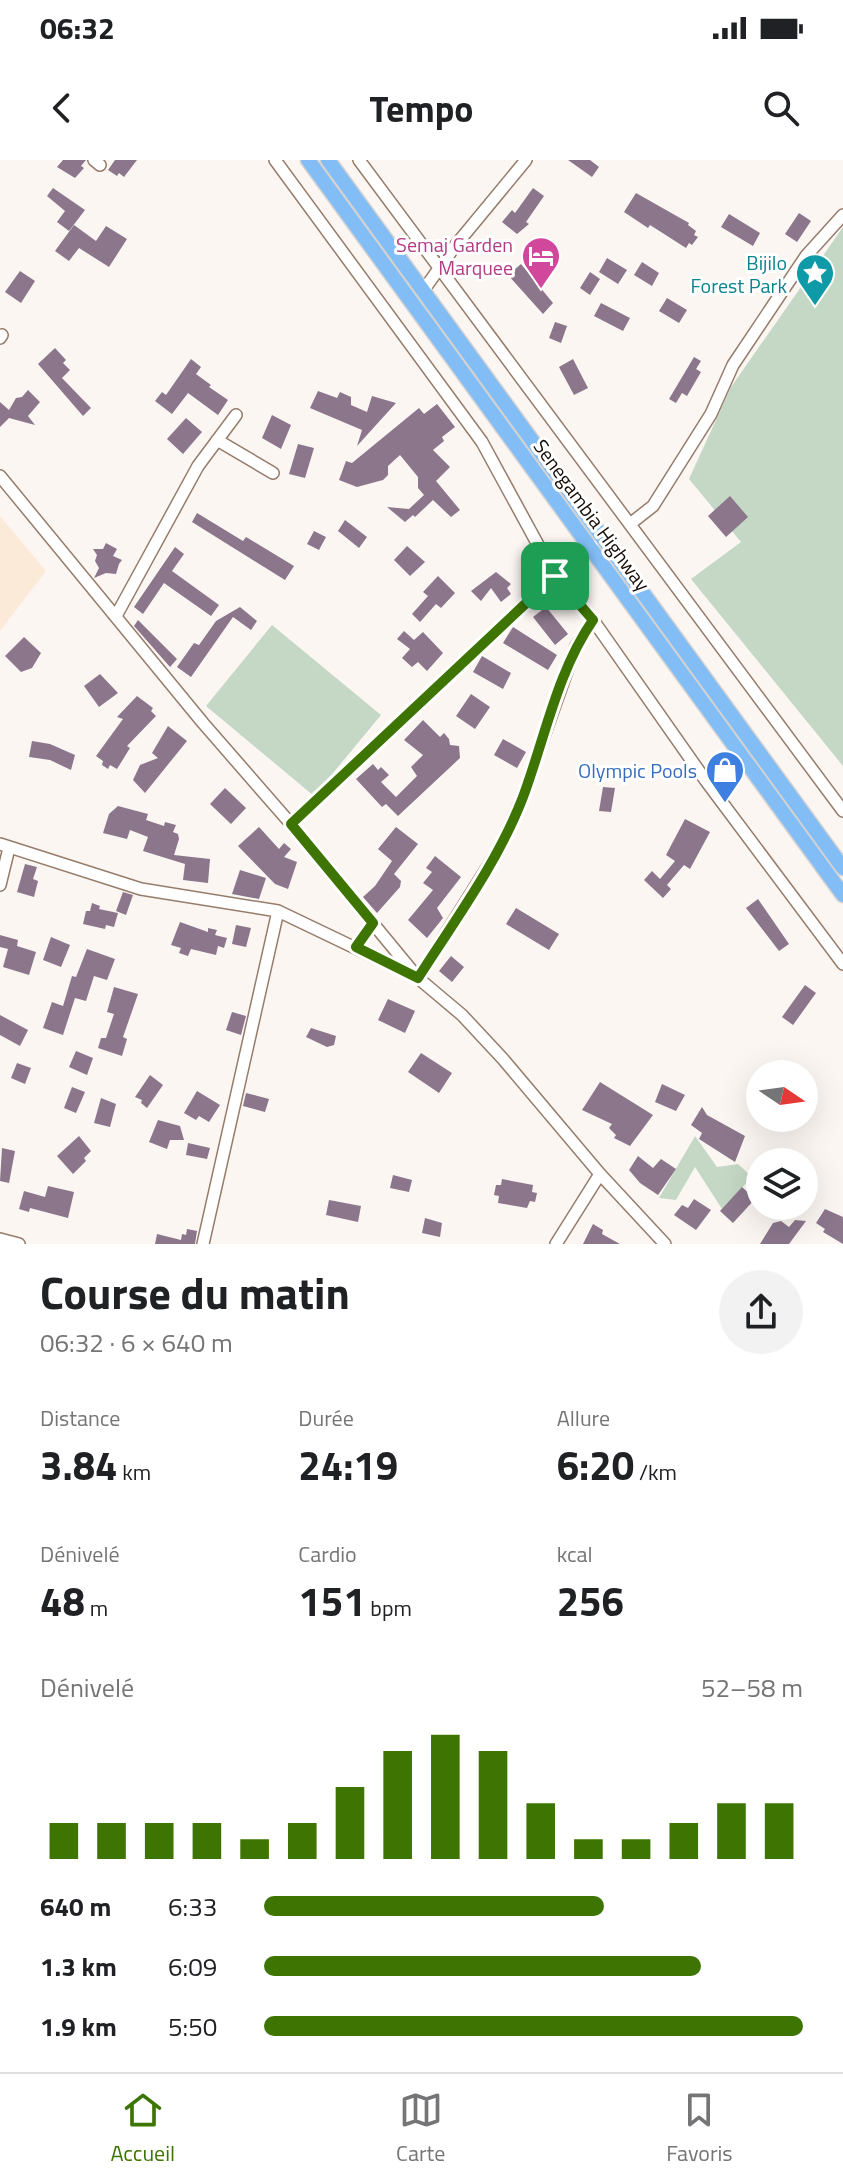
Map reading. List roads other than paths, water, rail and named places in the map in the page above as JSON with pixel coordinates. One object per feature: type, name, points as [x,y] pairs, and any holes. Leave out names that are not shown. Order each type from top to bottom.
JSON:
[{"type":"main road","name":"Senegambia Highway","points":[[308,160],[592,546],[843,895]]},
{"type":"main road","name":"Senegambia Highway","points":[[328,160],[843,868]]},
{"type":"street","points":[[275,160],[482,442],[555,576],[593,620],[706,781],[843,964]]},
{"type":"street","points":[[359,160],[843,811]]},
{"type":"street","points":[[423,291],[526,160]]},
{"type":"street","points":[[630,524],[653,506],[711,414],[733,365],[806,256],[843,215]]},
{"type":"street","points":[[116,616],[198,466],[236,415]]},
{"type":"street","points":[[217,440],[273,473]]},
{"type":"street","points":[[0,476],[418,978],[462,1015],[493,1048],[600,1174],[665,1244]]},
{"type":"street","points":[[291,824],[555,576],[592,546]]},
{"type":"street","points":[[418,978],[502,844],[522,798],[576,646],[593,620]]},
{"type":"street","points":[[0,885],[4,846],[141,889],[278,911],[418,978]]},
{"type":"street","points":[[203,1244],[278,911]]},
{"type":"street","points":[[356,947],[373,923]]},
{"type":"street","points":[[556,1244],[600,1174]]},
{"type":"street","points":[[0,1239],[19,1244]]},
{"type":"place","name":"Semaj Garden Marquee","points":[[541,290]]},
{"type":"place","name":"Bijilo Forest Park","points":[[815,307]]},
{"type":"place","name":"Olympic Pools","points":[[725,804]]}]
